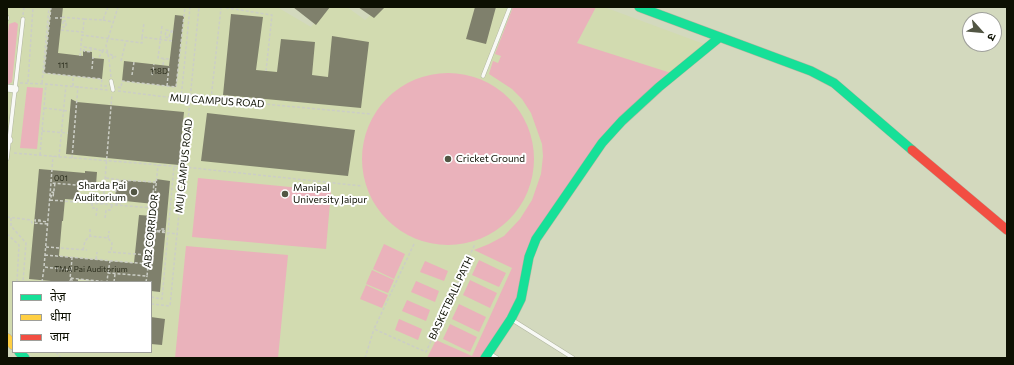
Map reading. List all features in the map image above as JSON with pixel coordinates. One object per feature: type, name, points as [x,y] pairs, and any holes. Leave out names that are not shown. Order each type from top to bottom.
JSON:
[{"type":"street","points":[[639,7],[811,71],[834,83],[1007,230]]},
{"type":"street","points":[[490,356],[521,299],[529,257],[536,239],[598,148],[622,122],[659,87],[720,37]]},
{"type":"lane","points":[[483,76],[510,7]]},
{"type":"lane","points":[[7,159],[12,87],[23,19]]},
{"type":"lane","points":[[111,81],[112,88]]},
{"type":"lane","points":[[511,319],[573,358]]},
{"type":"path","points":[[28,82],[34,7]]},
{"type":"path","points":[[42,83],[50,7]]},
{"type":"path","points":[[50,7],[44,73],[102,79],[101,86],[112,88],[121,88],[122,81],[176,87],[185,7]]},
{"type":"path","points":[[103,20],[108,7]]},
{"type":"path","points":[[111,81],[106,45],[118,7]]},
{"type":"path","points":[[180,99],[190,7]]},
{"type":"path","name":"MUJ CAMPUS ROAD","points":[[152,304],[170,306],[199,7]]},
{"type":"path","points":[[211,99],[221,7],[272,15],[266,71]]},
{"type":"path","points":[[55,18],[103,20],[113,22]]},
{"type":"path","points":[[80,56],[84,19]]},
{"type":"path","points":[[82,35],[142,43],[144,24]]},
{"type":"path","points":[[162,26],[158,58],[170,59]]},
{"type":"path","points":[[61,30],[83,32]]},
{"type":"path","points":[[166,30],[173,31],[170,32],[169,38],[165,37],[166,30]]},
{"type":"path","points":[[142,37],[172,41]]},
{"type":"path","points":[[121,61],[126,41]]},
{"type":"path","points":[[91,48],[103,50],[117,56],[115,60]]},
{"type":"path","points":[[99,57],[103,50]]},
{"type":"path","points":[[112,59],[114,55]]},
{"type":"path","points":[[92,69],[93,57]]},
{"type":"path","points":[[163,65],[164,59]]},
{"type":"path","points":[[132,75],[134,62]]},
{"type":"path","points":[[152,75],[154,64]]},
{"type":"path","points":[[167,86],[169,66]]},
{"type":"path","points":[[72,86],[73,77]]},
{"type":"path","name":"MUJ CAMPUS ROAD","points":[[12,87],[28,82],[112,88],[180,99],[211,99],[371,114]]},
{"type":"path","points":[[40,155],[46,84]]},
{"type":"path","points":[[59,157],[66,85]]},
{"type":"path","points":[[72,158],[78,86]]},
{"type":"path","points":[[103,204],[112,88]]},
{"type":"path","points":[[44,108],[70,111]]},
{"type":"path","points":[[42,130],[68,133]]},
{"type":"path","name":"MUJ CAMPUS ROAD","points":[[8,153],[174,166],[362,186]]},
{"type":"path","points":[[42,281],[53,156]]},
{"type":"path","points":[[155,182],[158,165]]},
{"type":"path","points":[[152,297],[162,299],[174,166]]},
{"type":"path","name":"AB2 CORRIDOR","points":[[106,178],[155,182],[154,208],[147,276],[108,272]]},
{"type":"path","points":[[92,202],[115,200],[116,188],[121,180]]},
{"type":"path","points":[[51,183],[116,188]]},
{"type":"path","points":[[50,190],[54,191],[55,183]]},
{"type":"path","points":[[149,197],[154,198],[153,201]]},
{"type":"path","points":[[50,200],[92,202],[154,208]]},
{"type":"path","points":[[92,202],[92,208],[97,208],[96,218]]},
{"type":"path","points":[[105,218],[106,210],[111,210],[112,205]]},
{"type":"path","points":[[7,217],[31,220],[32,222],[48,223]]},
{"type":"path","points":[[11,218],[11,226],[26,243],[23,281]]},
{"type":"path","points":[[40,221],[48,223]]},
{"type":"path","points":[[83,250],[85,241],[90,236],[90,229]]},
{"type":"path","points":[[108,238],[109,231]]},
{"type":"path","points":[[152,231],[178,234]]},
{"type":"path","points":[[152,231],[160,231]]},
{"type":"path","points":[[7,234],[19,245],[16,281]]},
{"type":"path","points":[[90,236],[108,238],[112,243],[111,252]]},
{"type":"path","points":[[365,358],[374,329],[414,244]]},
{"type":"path","name":"BASKETBALL PATH","points":[[374,329],[426,352],[475,244]]},
{"type":"path","points":[[46,246],[86,250]]},
{"type":"path","points":[[96,259],[97,252]]},
{"type":"path","points":[[108,252],[149,255]]},
{"type":"path","points":[[45,255],[148,264]]},
{"type":"path","points":[[72,257],[70,278],[93,281]]},
{"type":"path","points":[[107,281],[110,260]]},
{"type":"path","points":[[44,267],[71,270]]},
{"type":"path","points":[[114,281],[115,273]]},
{"type":"path","points":[[146,281],[147,276]]},
{"type":"shaded area","name":"Manipal University Jaipur","points":[[7,7],[277,7],[311,27],[328,7],[347,7],[365,20],[379,7],[604,7],[704,44],[633,107],[530,242],[482,358],[33,358],[28,353],[152,353],[152,281],[12,281],[12,335],[7,330]]},
{"type":"shaded area","points":[[513,7],[596,7],[577,43],[671,73],[633,107],[530,242],[517,299],[482,358],[427,358],[436,340],[472,356],[512,268],[474,250],[504,236],[520,219],[532,200],[541,174],[543,156],[542,144],[531,113],[522,99],[512,89],[489,74],[493,61],[498,63],[501,56],[495,54]]},
{"type":"shaded area","points":[[15,22],[18,24],[12,82],[7,84],[7,42],[9,24]]},
{"type":"shaded area","name":"Cricket Ground","points":[[448,73],[465,75],[481,80],[496,88],[509,98],[519,111],[527,126],[532,142],[534,159],[532,176],[527,192],[519,207],[509,220],[496,230],[481,238],[465,243],[448,245],[431,243],[415,238],[400,230],[387,220],[377,207],[369,192],[364,176],[362,159],[364,142],[369,126],[377,111],[387,98],[400,88],[415,80],[431,75]]},
{"type":"shaded area","points":[[27,87],[43,88],[37,149],[20,148]]},
{"type":"shaded area","points":[[198,178],[331,191],[326,249],[192,237]]},
{"type":"shaded area","points":[[384,244],[405,254],[394,279],[373,269]]},
{"type":"shaded area","points":[[186,246],[288,255],[278,358],[175,358]]},
{"type":"shaded area","points":[[479,260],[506,273],[499,287],[472,275]]},
{"type":"shaded area","points":[[425,261],[448,271],[444,281],[420,272]]},
{"type":"shaded area","points":[[372,270],[394,280],[388,293],[366,284]]},
{"type":"shaded area","points":[[470,280],[497,293],[490,308],[463,295]]},
{"type":"shaded area","points":[[416,281],[439,291],[435,302],[411,292]]},
{"type":"shaded area","points":[[366,285],[388,295],[382,308],[360,299]]},
{"type":"shaded area","points":[[407,300],[430,310],[426,321],[402,311]]},
{"type":"shaded area","points":[[459,304],[486,317],[479,332],[452,319]]},
{"type":"shaded area","points":[[399,319],[422,329],[418,340],[395,330]]},
{"type":"shaded area","points":[[450,324],[477,337],[470,352],[443,339]]},
{"type":"building","points":[[51,7],[63,7],[58,53],[83,56],[83,51],[92,52],[92,58],[104,59],[102,79],[44,73]]},
{"type":"building","points":[[293,7],[330,7],[316,25]]},
{"type":"building","points":[[358,7],[385,7],[374,18]]},
{"type":"building","points":[[475,7],[496,7],[486,44],[466,39]]},
{"type":"building","points":[[231,14],[263,17],[256,70],[277,72],[281,39],[315,42],[312,75],[328,77],[332,36],[369,42],[361,108],[223,95]]},
{"type":"building","points":[[175,15],[184,16],[176,87],[122,81],[124,61],[169,66]]},
{"type":"building","points":[[71,99],[77,102],[184,112],[179,165],[66,154]]},
{"type":"building","points":[[207,113],[355,130],[348,176],[201,161]]},
{"type":"building","points":[[39,169],[85,173],[85,171],[97,172],[96,185],[79,185],[78,200],[65,199],[59,256],[110,261],[134,263],[139,215],[153,216],[154,204],[115,200],[116,188],[121,180],[156,183],[156,179],[170,181],[160,292],[152,291],[152,281],[95,281],[78,279],[78,281],[51,281],[29,279]]},
{"type":"building","points":[[152,317],[165,319],[162,345],[152,344]]},
{"type":"traffic: fast","points":[[639,7],[811,71],[834,83],[912,150]]},
{"type":"traffic: fast","points":[[485,358],[511,319],[521,299],[529,257],[536,239],[602,143],[622,121],[659,87],[720,37]]},
{"type":"traffic: fast","points":[[20,353],[25,358]]},
{"type":"traffic: slow","points":[[7,338],[12,344]]},
{"type":"traffic: jam","points":[[912,150],[1007,230]]},
{"type":"place","name":"Cricket Ground","points":[[448,159]]},
{"type":"place","name":"Sharda Pai Auditorium","points":[[134,192]]},
{"type":"place","name":"Manipal University Jaipur","points":[[285,194]]}]
